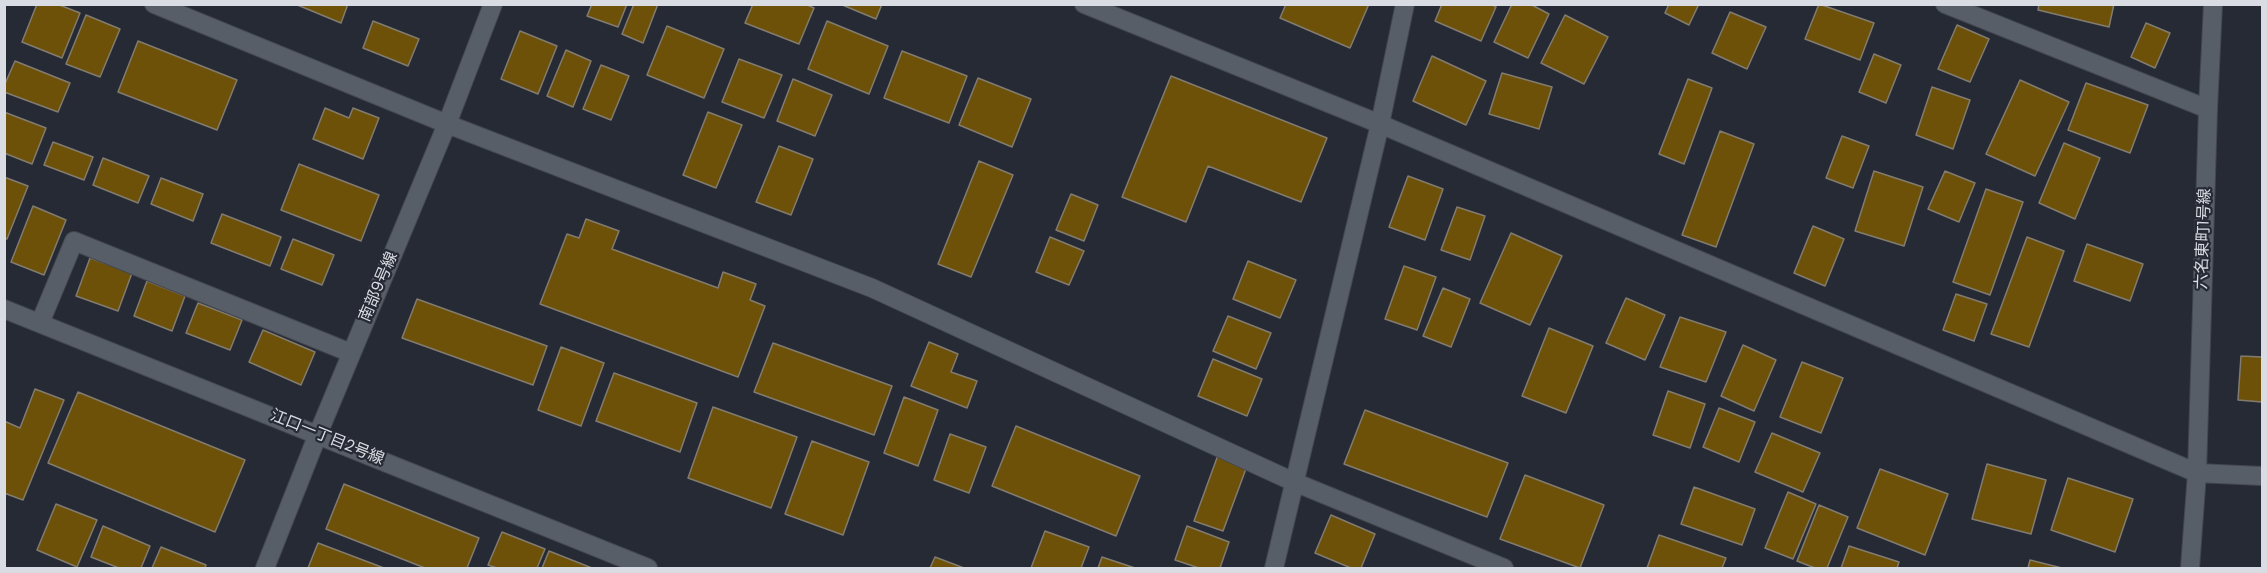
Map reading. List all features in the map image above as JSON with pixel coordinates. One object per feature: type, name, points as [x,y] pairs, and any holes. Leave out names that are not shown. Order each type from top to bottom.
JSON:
[{"type":"street","points":[[154,4],[447,124],[872,288],[1294,482],[1504,568]]},
{"type":"street","name":"南部9号線","points":[[265,568],[351,353],[447,124],[493,4]]},
{"type":"street","points":[[1084,4],[1380,124],[2197,473],[2262,476]]},
{"type":"street","points":[[1274,568],[1380,124],[1405,4]]},
{"type":"street","points":[[1945,4],[2208,109]]},
{"type":"street","name":"六名東町1号線","points":[[2190,568],[2197,473],[2213,4]]},
{"type":"street","points":[[40,323],[74,241],[351,353]]},
{"type":"street","name":"江口一丁目2号線","points":[[4,309],[648,568]]},
{"type":"building","points":[[37,4],[57,4],[80,13],[62,58],[22,42]]},
{"type":"building","points":[[295,4],[348,4],[341,23]]},
{"type":"building","points":[[592,4],[627,4],[618,27],[587,16]]},
{"type":"building","points":[[634,4],[658,4],[643,43],[622,34]]},
{"type":"building","points":[[753,4],[805,4],[814,8],[799,44],[745,23]]},
{"type":"building","points":[[840,4],[882,4],[876,19]]},
{"type":"building","points":[[1286,4],[1369,4],[1350,48],[1280,18]]},
{"type":"building","points":[[1442,4],[1491,4],[1496,7],[1481,41],[1435,21]]},
{"type":"building","points":[[1512,4],[1530,4],[1549,14],[1528,58],[1494,42]]},
{"type":"building","points":[[1669,4],[1699,4],[1689,25],[1665,13]]},
{"type":"building","points":[[1819,4],[1874,23],[1860,60],[1805,39]]},
{"type":"building","points":[[2039,4],[2114,4],[2109,27],[2038,10]]},
{"type":"building","points":[[1730,12],[1766,27],[1747,69],[1712,53]]},
{"type":"building","points":[[86,15],[120,29],[100,77],[66,64]]},
{"type":"building","points":[[1565,15],[1608,37],[1584,84],[1541,63]]},
{"type":"building","points":[[373,21],[419,39],[408,66],[363,48]]},
{"type":"building","points":[[827,21],[888,46],[869,94],[808,69]]},
{"type":"building","points":[[2146,23],[2170,33],[2155,68],[2131,57]]},
{"type":"building","points":[[1957,25],[1989,39],[1970,82],[1938,69]]},
{"type":"building","points":[[667,26],[724,49],[704,98],[647,75]]},
{"type":"building","points":[[520,31],[557,46],[538,94],[501,79]]},
{"type":"building","points":[[138,41],[237,80],[217,130],[118,92]]},
{"type":"building","points":[[566,50],[591,61],[573,107],[547,96]]},
{"type":"building","points":[[902,51],[967,76],[949,123],[884,98]]},
{"type":"building","points":[[1874,54],[1901,65],[1886,103],[1859,92]]},
{"type":"building","points":[[1432,56],[1486,81],[1466,125],[1413,101]]},
{"type":"building","points":[[739,59],[782,75],[764,118],[722,102]]},
{"type":"building","points":[[15,61],[70,83],[58,112],[4,92],[4,86]]},
{"type":"building","points":[[601,65],[629,76],[611,120],[583,109]]},
{"type":"building","points":[[1502,73],[1552,87],[1539,129],[1489,114]]},
{"type":"building","points":[[1171,76],[1327,138],[1301,202],[1208,166],[1186,222],[1122,197]]},
{"type":"building","points":[[978,78],[1031,99],[1012,147],[959,125]]},
{"type":"building","points":[[793,79],[832,95],[815,136],[777,121]]},
{"type":"building","points":[[1688,79],[1712,88],[1684,164],[1659,154]]},
{"type":"building","points":[[2020,80],[2069,102],[2035,176],[1986,154]]},
{"type":"building","points":[[2086,83],[2148,105],[2130,153],[2068,130]]},
{"type":"building","points":[[1932,87],[1970,100],[1953,149],[1916,135]]},
{"type":"building","points":[[325,108],[349,118],[353,108],[379,118],[363,159],[313,139]]},
{"type":"building","points":[[4,112],[46,128],[32,164],[4,153]]},
{"type":"building","points":[[708,112],[742,125],[716,188],[683,175]]},
{"type":"building","points":[[1720,131],[1754,144],[1716,247],[1682,235]]},
{"type":"building","points":[[1842,136],[1869,146],[1853,188],[1826,178]]},
{"type":"building","points":[[53,142],[93,157],[84,180],[44,165]]},
{"type":"building","points":[[2064,143],[2100,158],[2075,219],[2039,203]]},
{"type":"building","points":[[779,146],[813,159],[791,215],[756,202]]},
{"type":"building","points":[[103,158],[149,176],[138,203],[93,185]]},
{"type":"building","points":[[979,161],[1013,175],[971,277],[938,264]]},
{"type":"building","points":[[299,164],[379,195],[361,241],[281,210]]},
{"type":"building","points":[[1874,171],[1923,187],[1904,246],[1855,231]]},
{"type":"building","points":[[1945,171],[1975,183],[1959,222],[1928,209]]},
{"type":"building","points":[[1408,176],[1443,189],[1425,240],[1389,227]]},
{"type":"building","points":[[4,177],[28,186],[7,239],[4,238]]},
{"type":"building","points":[[161,178],[203,194],[193,221],[151,204]]},
{"type":"building","points":[[1986,189],[2023,202],[1990,295],[1953,282]]},
{"type":"building","points":[[1071,194],[1098,205],[1084,241],[1056,230]]},
{"type":"building","points":[[33,206],[66,220],[44,275],[11,262]]},
{"type":"building","points":[[1457,207],[1485,216],[1470,260],[1441,250]]},
{"type":"building","points":[[222,214],[281,237],[270,266],[211,243]]},
{"type":"building","points":[[586,219],[619,231],[612,249],[718,288],[723,272],[756,284],[750,300],[765,306],[738,377],[540,304],[567,234],[579,238]]},
{"type":"building","points":[[1813,226],[1844,239],[1825,286],[1794,273]]},
{"type":"building","points":[[1511,233],[1562,256],[1530,325],[1480,303]]},
{"type":"building","points":[[1050,237],[1084,251],[1069,285],[1036,272]]},
{"type":"building","points":[[2027,237],[2064,251],[2029,347],[1991,334]]},
{"type":"building","points":[[293,239],[334,255],[322,285],[281,269]]},
{"type":"building","points":[[2087,244],[2143,264],[2130,301],[2074,281]]},
{"type":"building","points":[[90,258],[132,273],[118,311],[76,296]]},
{"type":"building","points":[[1248,261],[1296,280],[1280,318],[1233,299]]},
{"type":"building","points":[[1404,266],[1436,277],[1417,330],[1385,319]]},
{"type":"building","points":[[147,281],[185,296],[172,331],[134,316]]},
{"type":"building","points":[[1443,288],[1470,299],[1451,347],[1423,336]]},
{"type":"building","points":[[1956,294],[1987,304],[1974,341],[1943,330]]},
{"type":"building","points":[[1626,298],[1665,315],[1645,360],[1606,343]]},
{"type":"building","points":[[417,299],[547,346],[533,385],[402,338]]},
{"type":"building","points":[[198,303],[242,320],[230,350],[186,333]]},
{"type":"building","points":[[1228,316],[1271,333],[1256,369],[1213,351]]},
{"type":"building","points":[[1680,317],[1726,332],[1706,382],[1660,367]]},
{"type":"building","points":[[1549,328],[1593,346],[1566,413],[1522,396]]},
{"type":"building","points":[[263,330],[315,352],[301,385],[249,362]]},
{"type":"building","points":[[929,342],[958,354],[951,372],[977,381],[967,408],[911,386]]},
{"type":"building","points":[[773,343],[892,386],[874,435],[754,392]]},
{"type":"building","points":[[1743,345],[1776,360],[1754,411],[1721,396]]},
{"type":"building","points":[[561,347],[604,363],[581,426],[538,410]]},
{"type":"building","points":[[2241,356],[2262,357],[2262,402],[2238,400]]},
{"type":"building","points":[[1213,359],[1262,379],[1247,416],[1198,396]]},
{"type":"building","points":[[1802,362],[1843,378],[1821,433],[1780,417]]},
{"type":"building","points":[[614,373],[697,403],[680,452],[596,421]]},
{"type":"building","points":[[35,389],[64,400],[23,500],[4,493],[4,421],[20,428]]},
{"type":"building","points":[[1668,391],[1705,404],[1690,448],[1653,435]]},
{"type":"building","points":[[78,392],[245,460],[215,532],[48,463]]},
{"type":"building","points":[[904,397],[938,410],[918,466],[884,453]]},
{"type":"building","points":[[713,407],[797,437],[771,508],[688,478]]},
{"type":"building","points":[[1719,408],[1755,422],[1739,462],[1703,447]]},
{"type":"building","points":[[1365,410],[1508,463],[1487,517],[1344,464]]},
{"type":"building","points":[[1016,426],[1140,476],[1116,536],[992,486]]},
{"type":"building","points":[[1772,433],[1820,453],[1803,492],[1755,472]]},
{"type":"building","points":[[950,434],[986,447],[969,493],[934,480]]},
{"type":"building","points":[[812,441],[869,462],[843,535],[785,514]]},
{"type":"building","points":[[1218,455],[1247,466],[1223,531],[1194,521]]},
{"type":"building","points":[[1987,464],[2046,480],[2031,534],[1972,519]]},
{"type":"building","points":[[1880,469],[1948,494],[1925,555],[1857,528]]},
{"type":"building","points":[[1525,475],[1604,505],[1580,568],[1500,539]]},
{"type":"building","points":[[2068,478],[2133,499],[2115,552],[2051,530]]},
{"type":"building","points":[[344,484],[479,538],[467,568],[425,568],[326,529]]},
{"type":"building","points":[[1694,487],[1755,509],[1742,545],[1681,524]]},
{"type":"building","points":[[1788,492],[1816,504],[1793,559],[1765,548]]},
{"type":"building","points":[[56,504],[97,520],[77,567],[37,550]]},
{"type":"building","points":[[1819,505],[1848,517],[1827,568],[1815,568],[1797,561]]},
{"type":"building","points":[[1331,515],[1375,534],[1361,568],[1351,568],[1315,553]]},
{"type":"building","points":[[103,526],[150,546],[141,568],[119,568],[91,557]]},
{"type":"building","points":[[1187,526],[1229,542],[1220,568],[1199,568],[1175,560]]},
{"type":"building","points":[[1045,531],[1089,547],[1081,568],[1031,568]]},
{"type":"building","points":[[502,532],[545,549],[537,568],[497,568],[488,565]]},
{"type":"building","points":[[1659,535],[1726,558],[1722,568],[1647,568]]},
{"type":"building","points":[[318,543],[384,568],[308,568]]},
{"type":"building","points":[[1849,546],[1899,562],[1897,568],[1841,568]]},
{"type":"building","points":[[161,547],[206,565],[205,568],[152,568]]},
{"type":"building","points":[[549,551],[592,568],[542,568]]},
{"type":"building","points":[[935,557],[964,568],[930,568]]},
{"type":"building","points":[[1102,557],[1135,568],[1098,568]]},
{"type":"building","points":[[2030,560],[2062,568],[2028,568]]}]
